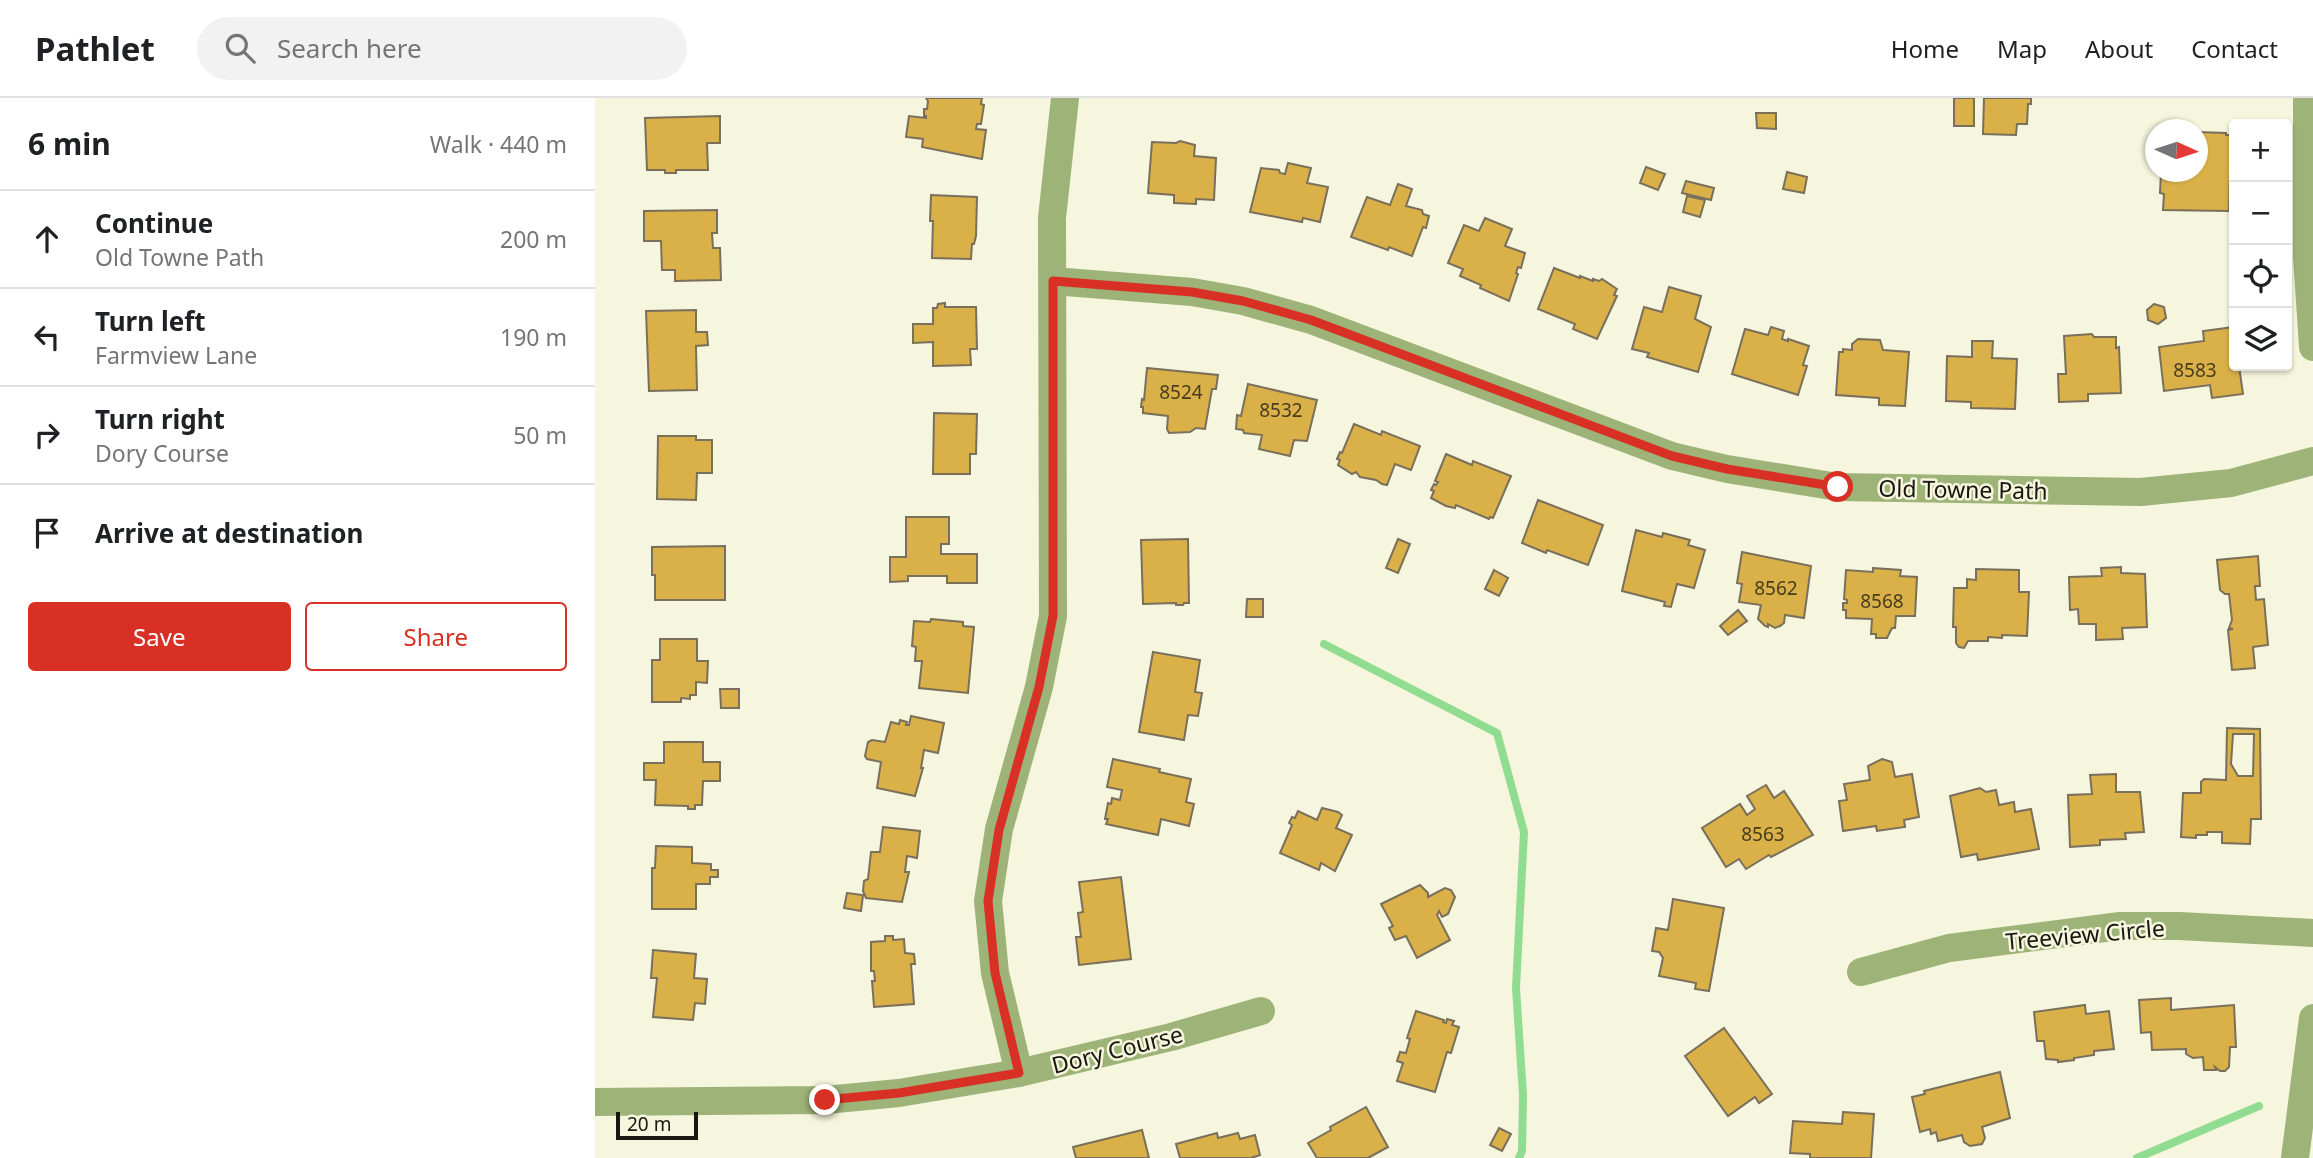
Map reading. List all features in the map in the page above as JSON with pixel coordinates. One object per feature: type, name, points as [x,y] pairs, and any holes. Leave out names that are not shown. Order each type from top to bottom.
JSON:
[{"type":"street","points":[[1019,1073],[995,973],[988,901],[999,830],[1039,687],[1053,616],[1052,218],[1065,98]]},
{"type":"street","points":[[2307,98],[2307,256],[2313,347]]},
{"type":"street","name":"Old Towne Path","points":[[1053,281],[1192,292],[1243,301],[1311,320],[1672,456],[1727,469],[1838,487],[2141,492],[2231,484],[2313,461]]},
{"type":"street","name":"Treeview Circle","points":[[1861,972],[1949,948],[2120,926],[2179,926],[2313,933]]},
{"type":"street","name":"Dory Course","points":[[595,1102],[825,1100],[899,1093],[1019,1073],[1171,1037],[1261,1011]]},
{"type":"street","points":[[2295,1158],[2313,1018]]},
{"type":"building","points":[[926,98],[982,98],[981,104],[984,105],[981,124],[977,124],[976,129],[986,130],[982,159],[922,147],[923,139],[906,137],[909,116],[926,118]]},
{"type":"building","points":[[1954,98],[1974,98],[1974,126],[1954,126]]},
{"type":"building","points":[[1984,98],[2031,98],[2027,124],[2017,124],[2016,135],[1983,134]]},
{"type":"building","points":[[1756,113],[1776,113],[1776,129],[1757,128]]},
{"type":"building","points":[[720,116],[720,143],[707,143],[708,170],[676,170],[676,173],[665,173],[665,170],[647,170],[645,118]]},
{"type":"building","points":[[2208,132],[2229,135],[2229,211],[2163,210],[2164,194],[2160,193],[2161,182],[2208,182]]},
{"type":"building","points":[[1180,141],[1195,145],[1194,156],[1216,158],[1214,200],[1196,199],[1196,204],[1174,203],[1174,195],[1148,193],[1152,142]]},
{"type":"building","points":[[1288,163],[1311,168],[1307,183],[1328,187],[1320,222],[1303,218],[1302,222],[1250,212],[1261,168],[1279,170],[1285,174]]},
{"type":"building","points":[[1646,167],[1665,174],[1658,190],[1640,183]]},
{"type":"building","points":[[1787,172],[1807,177],[1804,193],[1783,189]]},
{"type":"building","points":[[1686,181],[1714,188],[1711,200],[1682,193]]},
{"type":"building","points":[[1398,184],[1412,189],[1406,206],[1422,210],[1423,214],[1429,216],[1412,256],[1351,237],[1367,197],[1390,205]]},
{"type":"building","points":[[931,195],[977,197],[976,236],[972,244],[971,259],[932,258]]},
{"type":"building","points":[[1687,196],[1705,200],[1700,217],[1683,212]]},
{"type":"building","points":[[717,210],[717,233],[712,233],[713,248],[720,248],[721,280],[675,281],[675,270],[662,270],[661,241],[644,241],[644,211]]},
{"type":"building","points":[[1485,218],[1512,229],[1505,246],[1525,253],[1521,268],[1518,267],[1516,273],[1518,274],[1509,301],[1460,276],[1463,269],[1448,263],[1464,225],[1479,231]]},
{"type":"building","points":[[1554,268],[1593,281],[1602,279],[1617,289],[1614,295],[1617,296],[1597,339],[1573,329],[1575,324],[1538,309]]},
{"type":"building","points":[[1669,287],[1701,296],[1695,319],[1711,327],[1698,372],[1647,357],[1649,353],[1632,349],[1644,307],[1662,312]]},
{"type":"building","points":[[945,303],[945,307],[976,307],[977,349],[970,349],[971,365],[933,366],[933,342],[913,343],[913,324],[933,324],[933,308]]},
{"type":"building","points":[[2154,304],[2164,307],[2166,318],[2158,324],[2148,320],[2147,310]]},
{"type":"building","points":[[696,310],[696,332],[707,332],[708,345],[696,346],[697,390],[649,391],[646,311]]},
{"type":"building","points":[[1771,327],[1784,331],[1782,339],[1809,346],[1803,365],[1807,366],[1798,395],[1732,374],[1745,329],[1768,335]]},
{"type":"building","points":[[2229,328],[2229,371],[2240,371],[2243,394],[2212,398],[2210,385],[2164,391],[2159,347],[2204,341],[2203,331]]},
{"type":"building","points":[[2092,334],[2094,337],[2116,337],[2121,393],[2088,394],[2088,401],[2059,402],[2058,374],[2066,374],[2064,336]]},
{"type":"building","points":[[1858,339],[1880,340],[1883,350],[1909,352],[1905,406],[1879,405],[1879,398],[1836,395],[1839,352],[1843,352],[1843,349],[1852,350],[1852,344]]},
{"type":"building","points":[[1972,341],[1993,341],[1992,358],[2017,359],[2015,409],[1971,408],[1971,402],[1946,401],[1947,356],[1972,357]]},
{"type":"building","points":[[1147,368],[1218,375],[1216,389],[1212,389],[1205,429],[1169,433],[1168,416],[1143,413],[1141,407]]},
{"type":"building","points":[[1248,384],[1317,400],[1307,441],[1294,440],[1290,456],[1259,449],[1262,435],[1236,429],[1237,415],[1241,416]]},
{"type":"building","points":[[934,413],[977,414],[976,454],[970,454],[970,474],[933,474]]},
{"type":"building","points":[[1354,424],[1381,435],[1382,431],[1420,446],[1411,470],[1395,464],[1387,485],[1360,477],[1356,472],[1352,474],[1338,465],[1340,460],[1337,459]]},
{"type":"building","points":[[658,436],[696,436],[696,440],[712,440],[712,473],[697,473],[696,500],[657,499]]},
{"type":"building","points":[[1446,454],[1511,476],[1493,518],[1489,519],[1456,505],[1455,508],[1446,506],[1431,498],[1434,491],[1431,490],[1438,482],[1435,481]]},
{"type":"building","points":[[1538,500],[1603,525],[1588,565],[1522,543]]},
{"type":"building","points":[[906,517],[949,517],[949,544],[941,544],[941,554],[977,554],[977,583],[947,583],[947,576],[908,576],[908,581],[890,582],[890,557],[906,557]]},
{"type":"building","points":[[1636,530],[1662,537],[1663,533],[1690,540],[1688,545],[1705,550],[1694,588],[1677,584],[1671,607],[1664,606],[1665,602],[1622,591]]},
{"type":"building","points":[[1188,539],[1189,603],[1143,604],[1141,540]]},
{"type":"building","points":[[1398,539],[1410,544],[1398,573],[1386,568]]},
{"type":"building","points":[[725,546],[725,600],[655,600],[652,547]]},
{"type":"building","points":[[1742,552],[1811,566],[1804,618],[1785,615],[1784,623],[1780,626],[1775,628],[1768,624],[1768,627],[1758,619],[1761,605],[1739,602],[1742,584],[1737,583]]},
{"type":"building","points":[[2258,556],[2260,586],[2255,586],[2256,600],[2264,599],[2268,645],[2253,647],[2255,668],[2232,670],[2228,630],[2233,629],[2229,628],[2232,620],[2229,594],[2220,590],[2217,560]]},
{"type":"building","points":[[2121,567],[2121,573],[2145,574],[2147,627],[2122,628],[2123,639],[2096,640],[2096,624],[2079,624],[2078,609],[2070,610],[2069,577],[2102,576],[2101,568]]},
{"type":"building","points":[[1873,568],[1901,570],[1900,576],[1917,577],[1915,616],[1896,616],[1895,628],[1892,628],[1887,638],[1876,638],[1876,634],[1871,634],[1872,619],[1846,618],[1846,610],[1843,610],[1843,603],[1847,603],[1844,599],[1846,570],[1873,572]]},
{"type":"building","points":[[1976,569],[2019,570],[2019,592],[2029,592],[2027,636],[1988,637],[1988,641],[1968,641],[1964,648],[1959,647],[1956,643],[1956,627],[1953,627],[1954,588],[1967,588],[1967,579],[1976,580]]},
{"type":"building","points":[[1494,570],[1508,578],[1499,596],[1485,589]]},
{"type":"building","points":[[1247,599],[1263,599],[1263,617],[1246,617]]},
{"type":"building","points":[[1738,610],[1747,621],[1728,635],[1720,626]]},
{"type":"building","points":[[931,619],[963,622],[963,626],[974,627],[968,693],[919,688],[922,661],[915,661],[916,647],[912,646],[914,621],[930,622]]},
{"type":"building","points":[[660,639],[697,639],[697,661],[708,661],[707,683],[696,682],[696,695],[690,695],[690,699],[681,698],[681,702],[652,702],[652,660],[660,660]]},
{"type":"building","points":[[1153,652],[1200,660],[1195,692],[1202,693],[1198,716],[1188,715],[1184,740],[1139,732]]},
{"type":"building","points":[[720,689],[739,689],[739,708],[721,708]]},
{"type":"building","points":[[911,716],[944,723],[938,753],[924,750],[923,768],[915,796],[877,788],[881,762],[867,759],[865,756],[868,742],[885,742],[891,722],[899,724],[900,720],[909,725]]},
{"type":"building","points":[[2227,728],[2260,729],[2261,819],[2251,819],[2250,844],[2222,843],[2222,832],[2207,832],[2207,835],[2196,835],[2196,838],[2181,837],[2183,793],[2201,793],[2201,782],[2204,779],[2226,780]],"holes":[[[2233,734],[2254,734],[2253,776],[2238,776],[2231,764]]]},
{"type":"building","points":[[664,742],[703,742],[703,762],[720,762],[720,781],[703,781],[702,805],[695,805],[695,809],[688,809],[688,806],[655,805],[656,780],[644,780],[644,763],[664,763]]},
{"type":"building","points":[[1113,759],[1191,779],[1186,802],[1194,804],[1189,826],[1161,819],[1158,835],[1106,824],[1108,803],[1111,804],[1112,798],[1120,800],[1122,790],[1107,787]]},
{"type":"building","points":[[1882,759],[1892,762],[1895,777],[1912,774],[1919,817],[1904,820],[1905,827],[1877,831],[1876,826],[1843,831],[1839,801],[1847,800],[1844,784],[1870,780],[1868,766]]},
{"type":"building","points":[[2116,774],[2116,792],[2140,792],[2144,832],[2125,833],[2126,839],[2100,840],[2100,845],[2070,847],[2068,795],[2092,794],[2090,775]]},
{"type":"building","points":[[1766,785],[1774,798],[1784,791],[1813,835],[1746,869],[1739,859],[1726,867],[1702,828],[1740,804],[1747,815],[1755,809],[1747,796]]},
{"type":"building","points":[[1980,788],[1986,792],[1996,790],[1999,805],[2014,802],[2015,812],[2031,809],[2039,849],[1978,860],[1977,854],[1961,857],[1950,796]]},
{"type":"building","points":[[1322,808],[1342,815],[1336,828],[1352,835],[1335,871],[1321,863],[1319,870],[1280,853],[1292,825],[1289,823],[1292,817],[1295,818],[1298,811],[1317,820]]},
{"type":"building","points":[[883,827],[920,831],[917,858],[907,856],[905,872],[909,872],[902,902],[866,898],[863,891],[864,881],[868,879],[871,852],[880,852]]},
{"type":"building","points":[[656,846],[692,847],[692,863],[711,864],[711,870],[718,870],[718,877],[710,877],[710,884],[696,884],[696,909],[652,909],[652,868],[655,868]]},
{"type":"building","points":[[1121,877],[1131,959],[1079,965],[1076,937],[1081,937],[1078,913],[1083,912],[1079,882]]},
{"type":"building","points":[[1420,885],[1428,893],[1428,897],[1445,888],[1451,890],[1455,897],[1448,914],[1442,917],[1439,911],[1437,915],[1450,940],[1417,958],[1406,936],[1395,940],[1389,928],[1393,926],[1381,904]]},
{"type":"building","points":[[847,893],[863,895],[861,911],[844,908]]},
{"type":"building","points":[[1673,899],[1724,908],[1709,991],[1695,989],[1696,983],[1659,976],[1663,958],[1659,952],[1652,951],[1656,928],[1668,930]]},
{"type":"building","points":[[885,936],[893,936],[893,940],[904,939],[905,953],[914,954],[915,964],[911,964],[914,1004],[874,1007],[872,981],[875,981],[874,971],[871,971],[871,942],[885,941]]},
{"type":"building","points":[[653,950],[696,954],[694,978],[707,979],[705,1004],[695,1003],[693,1020],[653,1017],[657,978],[651,978]]},
{"type":"building","points":[[2171,998],[2171,1010],[2234,1005],[2236,1047],[2230,1047],[2229,1067],[2225,1071],[2215,1067],[2216,1070],[2204,1070],[2203,1057],[2193,1058],[2186,1054],[2186,1049],[2152,1050],[2151,1032],[2141,1033],[2139,1000]]},
{"type":"building","points":[[2085,1005],[2086,1014],[2109,1011],[2114,1049],[2094,1051],[2094,1055],[2074,1060],[2058,1062],[2046,1059],[2044,1041],[2037,1041],[2034,1012]]},
{"type":"building","points":[[1416,1011],[1446,1023],[1447,1019],[1454,1021],[1452,1025],[1459,1027],[1451,1053],[1447,1052],[1435,1092],[1397,1081],[1403,1063],[1397,1061],[1400,1052],[1406,1053],[1410,1039],[1407,1038]]},
{"type":"building","points":[[1724,1028],[1772,1094],[1759,1103],[1755,1097],[1728,1116],[1685,1056]]},
{"type":"building","points":[[2000,1072],[2010,1118],[1982,1127],[1985,1138],[1982,1144],[1970,1146],[1964,1142],[1962,1135],[1938,1141],[1936,1132],[1931,1134],[1930,1129],[1920,1132],[1912,1097],[1925,1094],[1924,1091]]},
{"type":"building","points":[[1366,1107],[1388,1147],[1368,1158],[1317,1158],[1308,1143]]},
{"type":"building","points":[[1843,1112],[1874,1114],[1871,1158],[1810,1158],[1810,1154],[1790,1153],[1793,1121],[1842,1124]]},
{"type":"building","points":[[1499,1128],[1511,1134],[1502,1151],[1490,1145]]},
{"type":"building","points":[[1142,1130],[1149,1158],[1076,1158],[1073,1147]]},
{"type":"building","points":[[1217,1133],[1218,1138],[1238,1133],[1240,1139],[1255,1135],[1260,1155],[1251,1158],[1180,1158],[1176,1144]]},
{"type":"waterway","points":[[1324,644],[1497,733],[1524,832],[1516,988],[1523,1095],[1522,1151],[1519,1158]]},
{"type":"waterway","points":[[2137,1158],[2259,1106]]},
{"type":"route","points":[[825,1100],[899,1093],[1019,1073],[995,973],[988,901],[999,830],[1039,687],[1053,616],[1053,281],[1192,292],[1243,301],[1311,320],[1672,456],[1727,469],[1838,487]]}]
